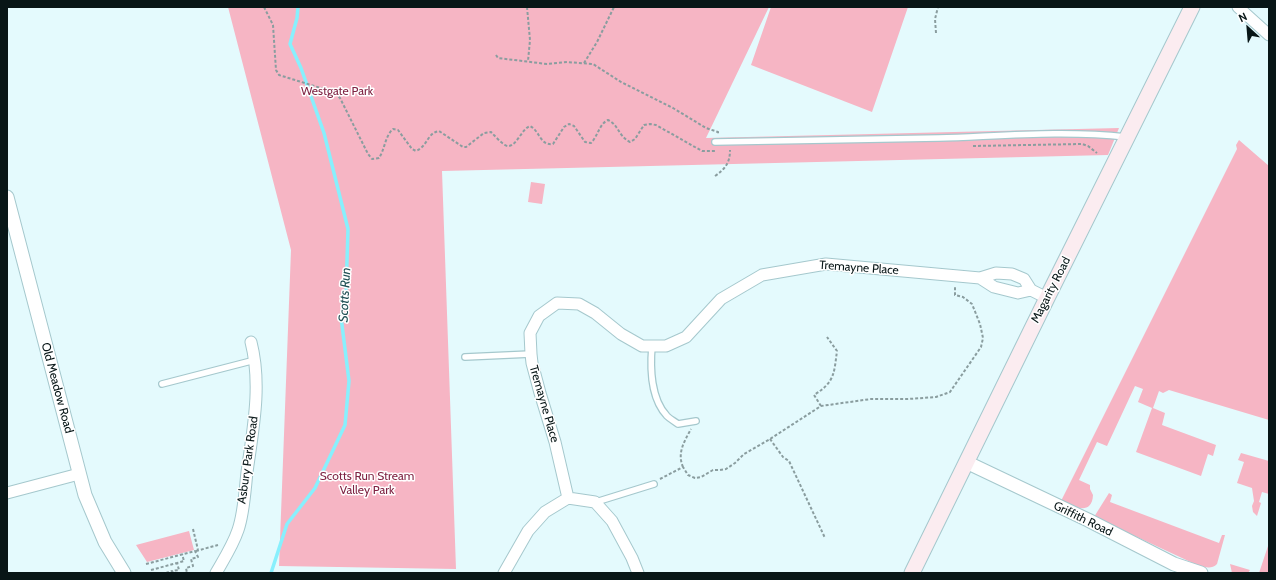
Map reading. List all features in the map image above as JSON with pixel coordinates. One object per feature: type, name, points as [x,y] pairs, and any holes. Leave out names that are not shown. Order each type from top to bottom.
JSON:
[{"type":"main road","name":"Magarity Road","points":[[912,573],[1046,298],[1192,7]]},
{"type":"street","points":[[1238,7],[1269,35]]},
{"type":"street","name":"Old Meadow Road","points":[[7,197],[85,495],[98,527],[112,555],[124,573]]},
{"type":"street","name":"Tremayne Place","points":[[568,498],[555,442],[538,386],[531,354],[530,333],[539,316],[557,303],[579,304],[595,313],[621,334],[642,346],[666,346],[686,337],[721,299],[762,275],[826,264],[980,278],[996,273],[1012,274],[1024,279],[1031,290],[1046,298]]},
{"type":"street","name":"Tremayne Place","points":[[980,278],[994,287],[1018,293],[1031,290]]},
{"type":"street","name":"Asbury Park Road","points":[[216,573],[228,553],[239,529],[255,416],[257,382],[256,359],[251,342]]},
{"type":"street","name":"Griffith Road","points":[[966,462],[1088,520],[1174,564],[1201,573]]},
{"type":"street","points":[[7,493],[79,474]]},
{"type":"street","points":[[504,573],[528,531],[545,512],[568,498],[595,502],[612,521],[632,558],[638,573]]},
{"type":"lane","points":[[716,142],[1101,134],[1127,137]]},
{"type":"lane","points":[[652,346],[650,363],[652,381],[658,401],[667,416],[678,424],[696,421]]},
{"type":"lane","points":[[465,357],[531,354]]},
{"type":"lane","points":[[162,384],[256,359]]},
{"type":"lane","points":[[595,502],[654,484]]},
{"type":"path","points":[[264,7],[273,25],[276,70],[279,75],[336,94],[340,98],[368,154],[372,159],[379,158],[383,151],[388,133],[393,129],[398,130],[412,149],[416,151],[422,148],[429,136],[434,132],[440,131],[463,147],[466,147],[484,133],[491,132],[505,146],[509,147],[513,146],[526,128],[530,126],[534,128],[543,142],[548,145],[553,144],[564,127],[569,124],[574,126],[585,142],[591,143],[596,138],[603,122],[608,120],[613,122],[621,136],[630,142],[635,139],[644,125],[650,124],[702,151],[715,151],[718,132],[706,128],[673,108],[621,82],[593,64],[568,62],[547,64],[498,58],[496,55]]},
{"type":"path","points":[[527,7],[530,40],[528,61]]},
{"type":"path","points":[[584,63],[597,42],[614,7]]},
{"type":"path","points":[[936,34],[935,19],[938,7]]},
{"type":"path","points":[[714,176],[725,169],[730,156],[730,141]]},
{"type":"path","points":[[696,421],[683,444],[680,453],[680,460],[683,467],[688,475],[694,478],[713,470],[726,468],[735,463],[744,454],[770,439],[820,406],[871,399],[936,397],[950,392],[981,347],[983,338],[980,324],[972,304],[963,297],[955,295],[955,276]]},
{"type":"path","points":[[820,406],[814,395],[824,388],[834,374],[837,351],[827,337]]},
{"type":"path","points":[[770,439],[783,457],[789,461],[825,538]]},
{"type":"path","points":[[654,484],[661,478],[683,467]]},
{"type":"path","points":[[191,559],[198,557],[193,529]]},
{"type":"path","points":[[146,564],[218,545]]},
{"type":"path","points":[[187,573],[186,568],[193,566],[189,552]]},
{"type":"path","points":[[151,570],[184,561],[182,554]]},
{"type":"path","points":[[161,560],[163,567]]},
{"type":"path","points":[[177,563],[180,573]]},
{"type":"path","points":[[166,573],[179,570]]},
{"type":"green space","points":[[228,7],[769,7],[706,138],[1119,128],[1108,155],[442,171],[456,569],[279,566],[291,250]]},
{"type":"green space","points":[[771,7],[908,7],[872,112],[751,65]]},
{"type":"green space","points":[[1239,140],[1269,166],[1269,420],[1169,390],[1163,393],[1159,391],[1153,408],[1165,413],[1162,425],[1216,445],[1213,456],[1208,454],[1201,476],[1136,452],[1152,408],[1138,402],[1143,389],[1135,386],[1107,446],[1097,442],[1079,480],[1090,485],[1093,495],[1092,502],[1089,506],[1081,508],[1061,501],[1237,149],[1236,145]]},
{"type":"green space","points":[[531,182],[545,184],[542,204],[528,202]]},
{"type":"green space","points":[[1241,453],[1269,461],[1269,494],[1262,492],[1259,502],[1261,503],[1257,516],[1253,512],[1252,506],[1254,501],[1252,488],[1237,483],[1244,462],[1238,460]]},
{"type":"green space","points":[[1109,493],[1112,495],[1110,502],[1219,543],[1222,535],[1225,535],[1217,564],[1210,567],[1197,565],[1094,517]]},
{"type":"green space","points":[[189,531],[194,550],[147,562],[136,545]]},
{"type":"green space","points":[[1269,543],[1269,573],[1259,573]]},
{"type":"green space","points":[[1230,564],[1250,570],[1248,573],[1232,573]]},
{"type":"waterway","name":"Scotts Run","points":[[271,573],[287,524],[315,488],[345,425],[349,381],[341,317],[346,293],[348,229],[324,133],[301,68],[290,44],[297,18],[298,7]]},
{"type":"park label","name":"Westgate Park","points":[[337,91]]},
{"type":"park label","name":"Scotts Run Stream Valley Park","points":[[367,483]]}]
